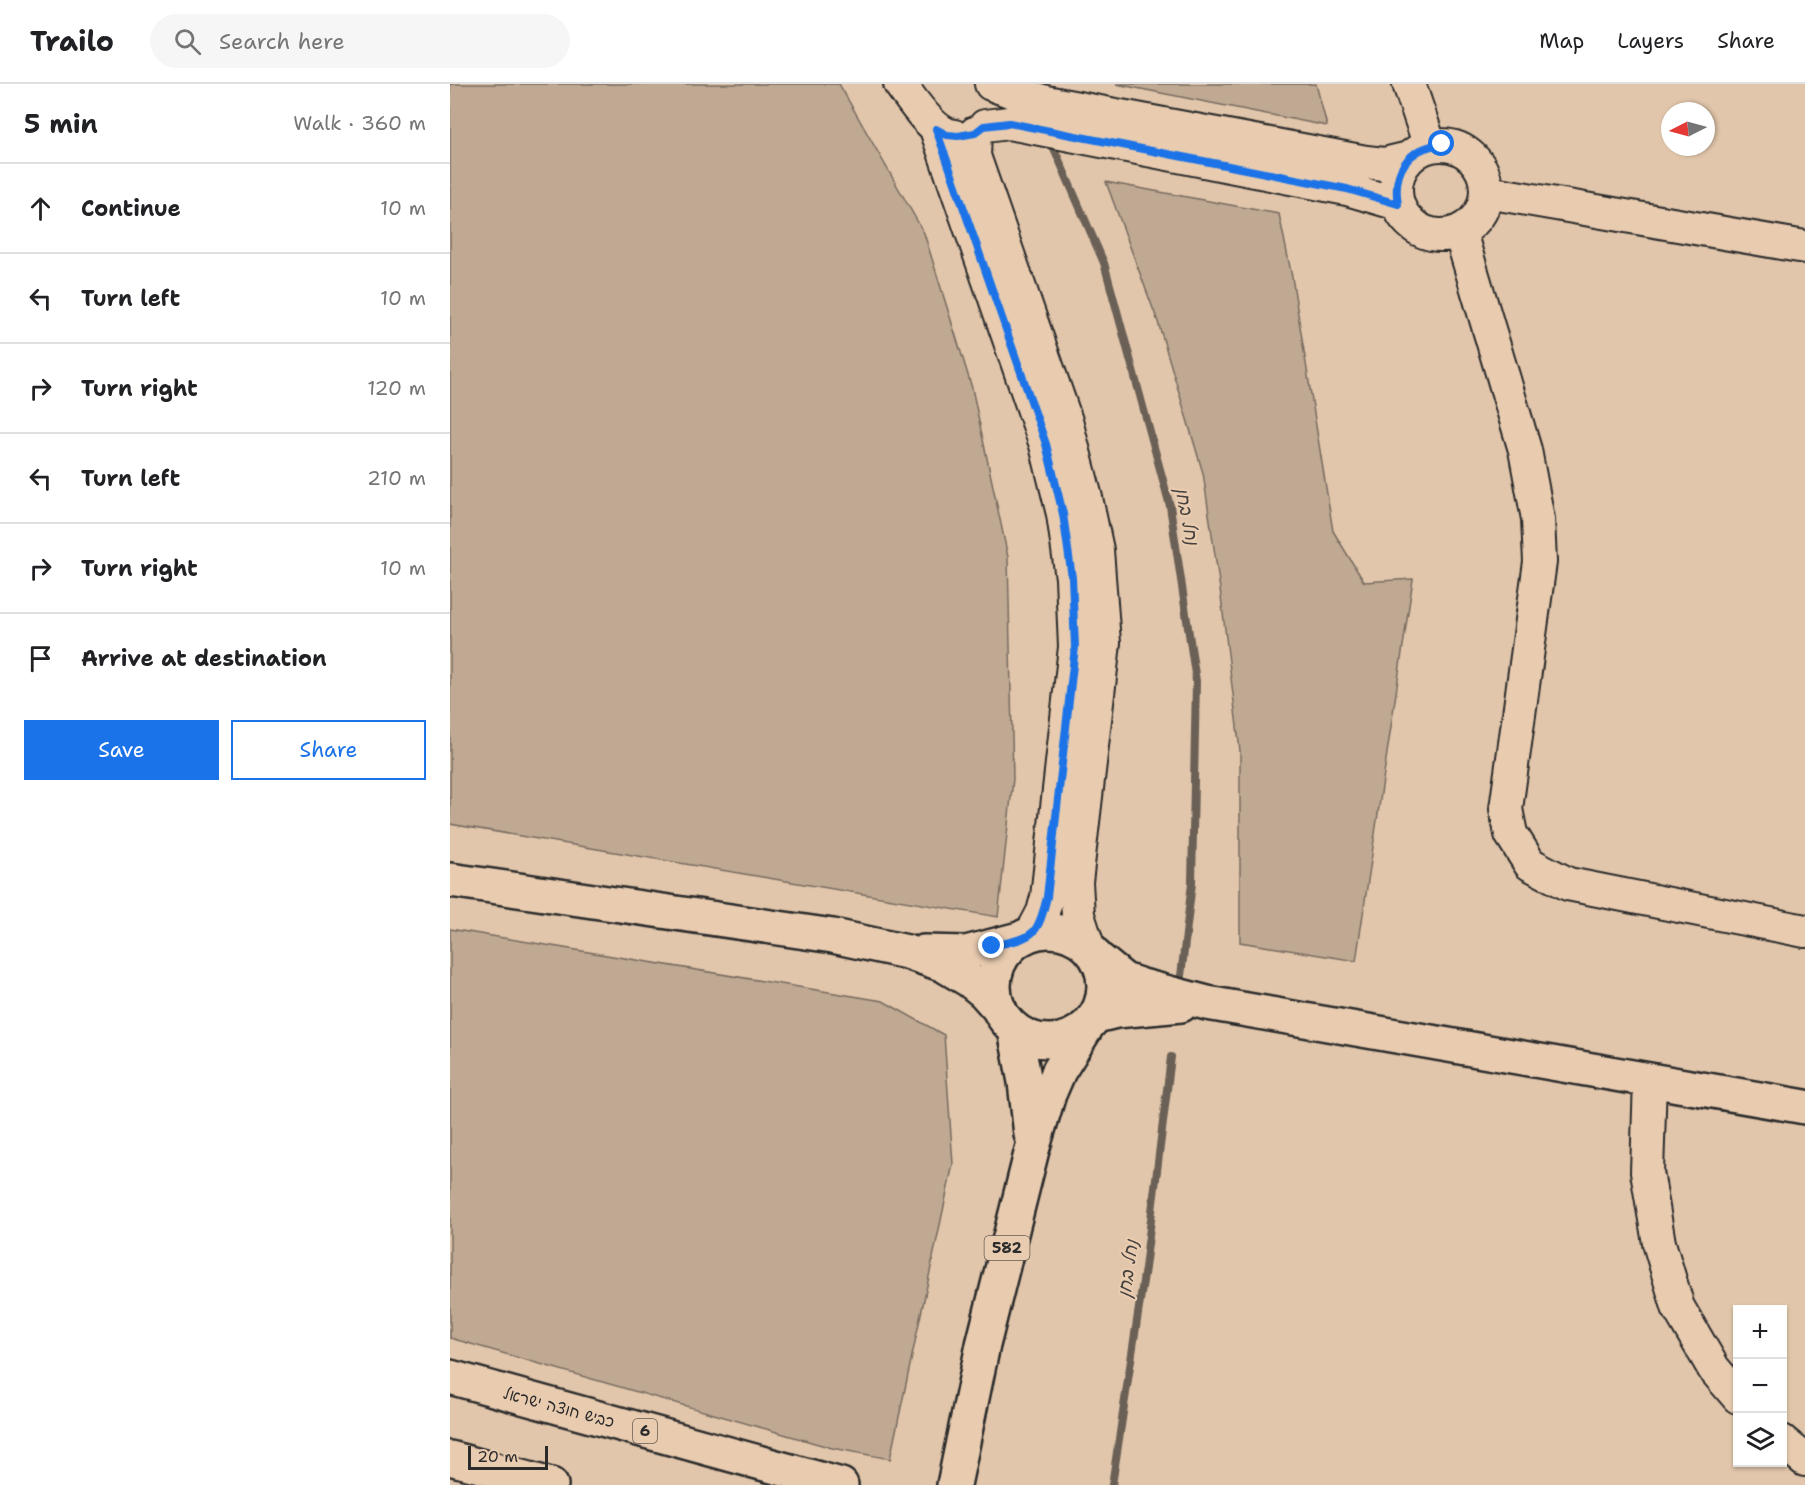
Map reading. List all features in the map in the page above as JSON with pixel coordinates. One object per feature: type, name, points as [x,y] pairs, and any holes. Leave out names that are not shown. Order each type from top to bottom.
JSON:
[{"type":"main road","points":[[450,880],[833,936],[907,952],[944,965],[969,980],[984,992],[1008,1020],[1028,1038],[1051,1041],[1073,1036],[1091,1022],[1116,1011],[1207,1003]]},
{"type":"main road","points":[[907,952],[966,953],[1047,930],[1062,932],[1076,937],[1124,980],[1207,1003],[1805,1107]]},
{"type":"main road","points":[[1008,1020],[994,991],[994,976],[1007,949],[1026,936]]},
{"type":"main road","points":[[1091,1022],[1102,1002],[1105,987],[1103,972],[1093,952]]},
{"type":"main road","name":"582","points":[[1008,1020],[1025,1082],[1032,1150]]},
{"type":"main road","name":"582","points":[[954,1485],[983,1345],[1032,1150],[1049,1094],[1059,1071],[1091,1022]]},
{"type":"main road","name":"כביש חוצה ישראל","points":[[450,1377],[841,1485]]},
{"type":"main road","points":[[450,1458],[550,1485]]},
{"type":"street","points":[[900,84],[966,136],[1066,421],[1086,498],[1096,550],[1104,643],[1076,882],[1078,915],[1093,952]]},
{"type":"street","points":[[966,136],[990,116],[992,98],[990,84],[1046,102],[1384,164],[1442,144],[1454,146],[1465,151],[1481,168],[1486,180],[1487,192],[1485,204],[1479,215],[1471,225],[1460,232],[1448,236],[1435,236],[1423,232],[1403,216],[1395,192],[1397,179],[1402,167],[1419,152]]},
{"type":"street","points":[[1409,84],[1419,152]]},
{"type":"street","points":[[966,136],[1009,123],[1347,189],[1398,204]]},
{"type":"street","points":[[966,136],[1063,514],[1072,578],[1075,647],[1047,897],[1043,912],[1026,936]]},
{"type":"street","points":[[1487,192],[1805,247]]},
{"type":"street","points":[[1460,232],[1525,450],[1538,519],[1540,562],[1506,808],[1511,834],[1530,864],[1568,884],[1805,931]]},
{"type":"street","points":[[1650,1080],[1647,1172],[1659,1243],[1678,1307],[1714,1370],[1733,1392]]},
{"type":"street","points":[[1787,1445],[1805,1460]]},
{"type":"shaded area","points":[[450,84],[839,84],[924,233],[972,388],[1008,557],[1013,779],[998,917],[450,824]]},
{"type":"shaded area","points":[[1116,84],[1316,84],[1327,126]]},
{"type":"shaded area","points":[[1106,182],[1279,214],[1292,277],[1333,531],[1364,582],[1413,579],[1356,961],[1240,942],[1240,751],[1203,473],[1158,322]]},
{"type":"shaded area","points":[[450,929],[883,1001],[944,1035],[953,1164],[890,1459],[832,1448],[450,1338]]},
{"type":"waterway","name":"נחל בחן","points":[[1050,139],[1104,263],[1170,506],[1196,681],[1192,883],[1181,976]]},
{"type":"waterway","name":"נחל בחן","points":[[1112,1485],[1145,1268],[1171,1057]]},
{"type":"route","points":[[992,946],[1032,933],[1043,912],[1047,897],[1075,647],[1072,578],[1063,514],[1046,444],[936,129],[947,135],[958,136],[975,133],[984,126],[1009,123],[1347,189],[1398,204],[1395,192],[1402,167],[1419,150],[1442,144]]}]
